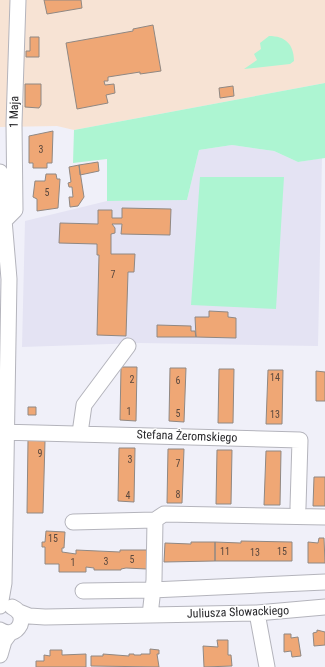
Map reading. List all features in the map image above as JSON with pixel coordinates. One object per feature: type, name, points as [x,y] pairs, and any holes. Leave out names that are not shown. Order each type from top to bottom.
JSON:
[{"type":"street","name":"1 Maja","points":[[5,220],[15,210],[14,124],[18,0]]},
{"type":"street","points":[[0,172],[5,220],[3,432],[4,583],[9,602],[9,618],[0,655]]},
{"type":"street","points":[[80,433],[84,405],[128,346]]},
{"type":"street","name":"Stefana Żeromskiego","points":[[3,432],[300,440],[298,507]]},
{"type":"street","points":[[73,522],[155,520],[164,514],[325,517]]},
{"type":"street","points":[[150,615],[154,580],[155,520]]},
{"type":"street","points":[[83,591],[152,590],[325,582]]},
{"type":"street","name":"Juliusza Słowackiego","points":[[9,618],[257,613],[325,607]]},
{"type":"street","points":[[257,613],[267,667]]},
{"type":"shaded area","points":[[0,0],[325,0],[325,83],[74,130],[57,126],[0,127]]},
{"type":"shaded area","points":[[232,145],[274,151],[298,162],[322,158],[318,346],[140,343],[22,347],[25,221],[107,201],[187,200],[199,150]]},
{"type":"green space","points":[[269,36],[275,36],[288,42],[294,55],[294,61],[290,64],[244,69],[257,60],[254,54],[261,49],[260,43]]},
{"type":"green space","points":[[325,83],[325,158],[298,162],[274,151],[232,145],[199,150],[187,200],[107,201],[107,159],[73,163],[74,130]]},
{"type":"green space","points":[[200,177],[284,177],[276,309],[191,305]]},
{"type":"building","points":[[44,0],[81,0],[82,8],[47,14]]},
{"type":"building","points":[[153,25],[161,71],[140,74],[140,72],[108,77],[108,81],[104,81],[105,85],[114,84],[115,93],[106,95],[108,103],[77,109],[66,43],[133,31],[133,29]]},
{"type":"building","points":[[30,37],[39,37],[39,57],[26,57],[26,51],[30,51]]},
{"type":"building","points":[[25,84],[41,84],[41,105],[39,108],[25,107]]},
{"type":"building","points":[[233,86],[234,96],[220,98],[219,88]]},
{"type":"building","points":[[53,131],[52,163],[47,163],[47,168],[33,168],[33,163],[29,163],[29,136]]},
{"type":"building","points":[[98,162],[99,171],[80,175],[79,165]]},
{"type":"building","points":[[79,165],[84,197],[78,206],[70,207],[69,197],[73,197],[72,187],[69,187],[68,183],[71,182],[69,167]]},
{"type":"building","points":[[46,174],[56,174],[57,179],[60,179],[58,208],[37,211],[37,199],[33,197],[35,181],[45,181]]},
{"type":"building","points":[[122,208],[171,209],[170,235],[121,234],[122,224],[112,224],[115,228],[115,233],[111,234],[111,254],[135,254],[134,272],[128,272],[126,336],[97,335],[99,255],[97,255],[97,244],[59,243],[60,223],[98,224],[98,210],[112,210],[112,218],[122,218]]},
{"type":"building","points":[[209,311],[228,312],[228,317],[236,318],[236,338],[196,337],[195,317],[209,317]]},
{"type":"building","points":[[157,325],[191,326],[191,331],[195,331],[196,337],[157,337]]},
{"type":"building","points":[[121,367],[137,367],[136,421],[120,420]]},
{"type":"building","points":[[170,368],[186,368],[184,422],[169,421]]},
{"type":"building","points":[[219,369],[234,369],[233,423],[218,423]]},
{"type":"building","points":[[268,370],[283,370],[282,424],[266,424]]},
{"type":"building","points":[[316,371],[325,372],[325,401],[316,401]]},
{"type":"building","points":[[28,407],[36,407],[36,415],[28,415]]},
{"type":"building","points":[[28,440],[45,441],[43,513],[27,513]]},
{"type":"building","points":[[119,448],[135,448],[134,502],[118,501]]},
{"type":"building","points":[[168,449],[184,449],[182,503],[167,503]]},
{"type":"building","points":[[217,450],[232,450],[231,504],[216,504]]},
{"type":"building","points":[[266,451],[281,451],[280,505],[264,505]]},
{"type":"building","points":[[314,477],[325,477],[325,506],[313,506]]},
{"type":"building","points":[[46,531],[65,532],[64,548],[62,548],[62,552],[76,554],[76,550],[120,552],[120,550],[147,550],[147,569],[126,568],[121,570],[94,570],[94,568],[86,567],[86,572],[59,572],[59,564],[45,564],[45,547],[42,547],[42,542],[45,542]]},
{"type":"building","points":[[319,538],[324,538],[325,563],[308,563],[308,542],[318,543]]},
{"type":"building","points":[[241,541],[292,542],[292,561],[215,561],[215,542],[241,543]]},
{"type":"building","points":[[191,542],[215,542],[215,561],[164,562],[165,543],[191,544]]},
{"type":"building","points":[[317,630],[325,632],[325,645],[314,646],[313,633],[317,632]]},
{"type":"building","points":[[284,634],[291,634],[291,638],[298,637],[301,656],[292,657],[291,651],[284,652]]},
{"type":"building","points":[[217,640],[228,640],[228,655],[231,655],[232,666],[204,667],[203,646],[218,647]]},
{"type":"building","points":[[150,649],[159,650],[159,654],[157,654],[159,667],[91,666],[91,656],[103,656],[103,654],[129,656],[129,654],[150,654]]},
{"type":"building","points":[[50,650],[62,650],[62,655],[86,654],[86,667],[36,667],[36,661],[44,661],[44,655],[50,656]]}]
